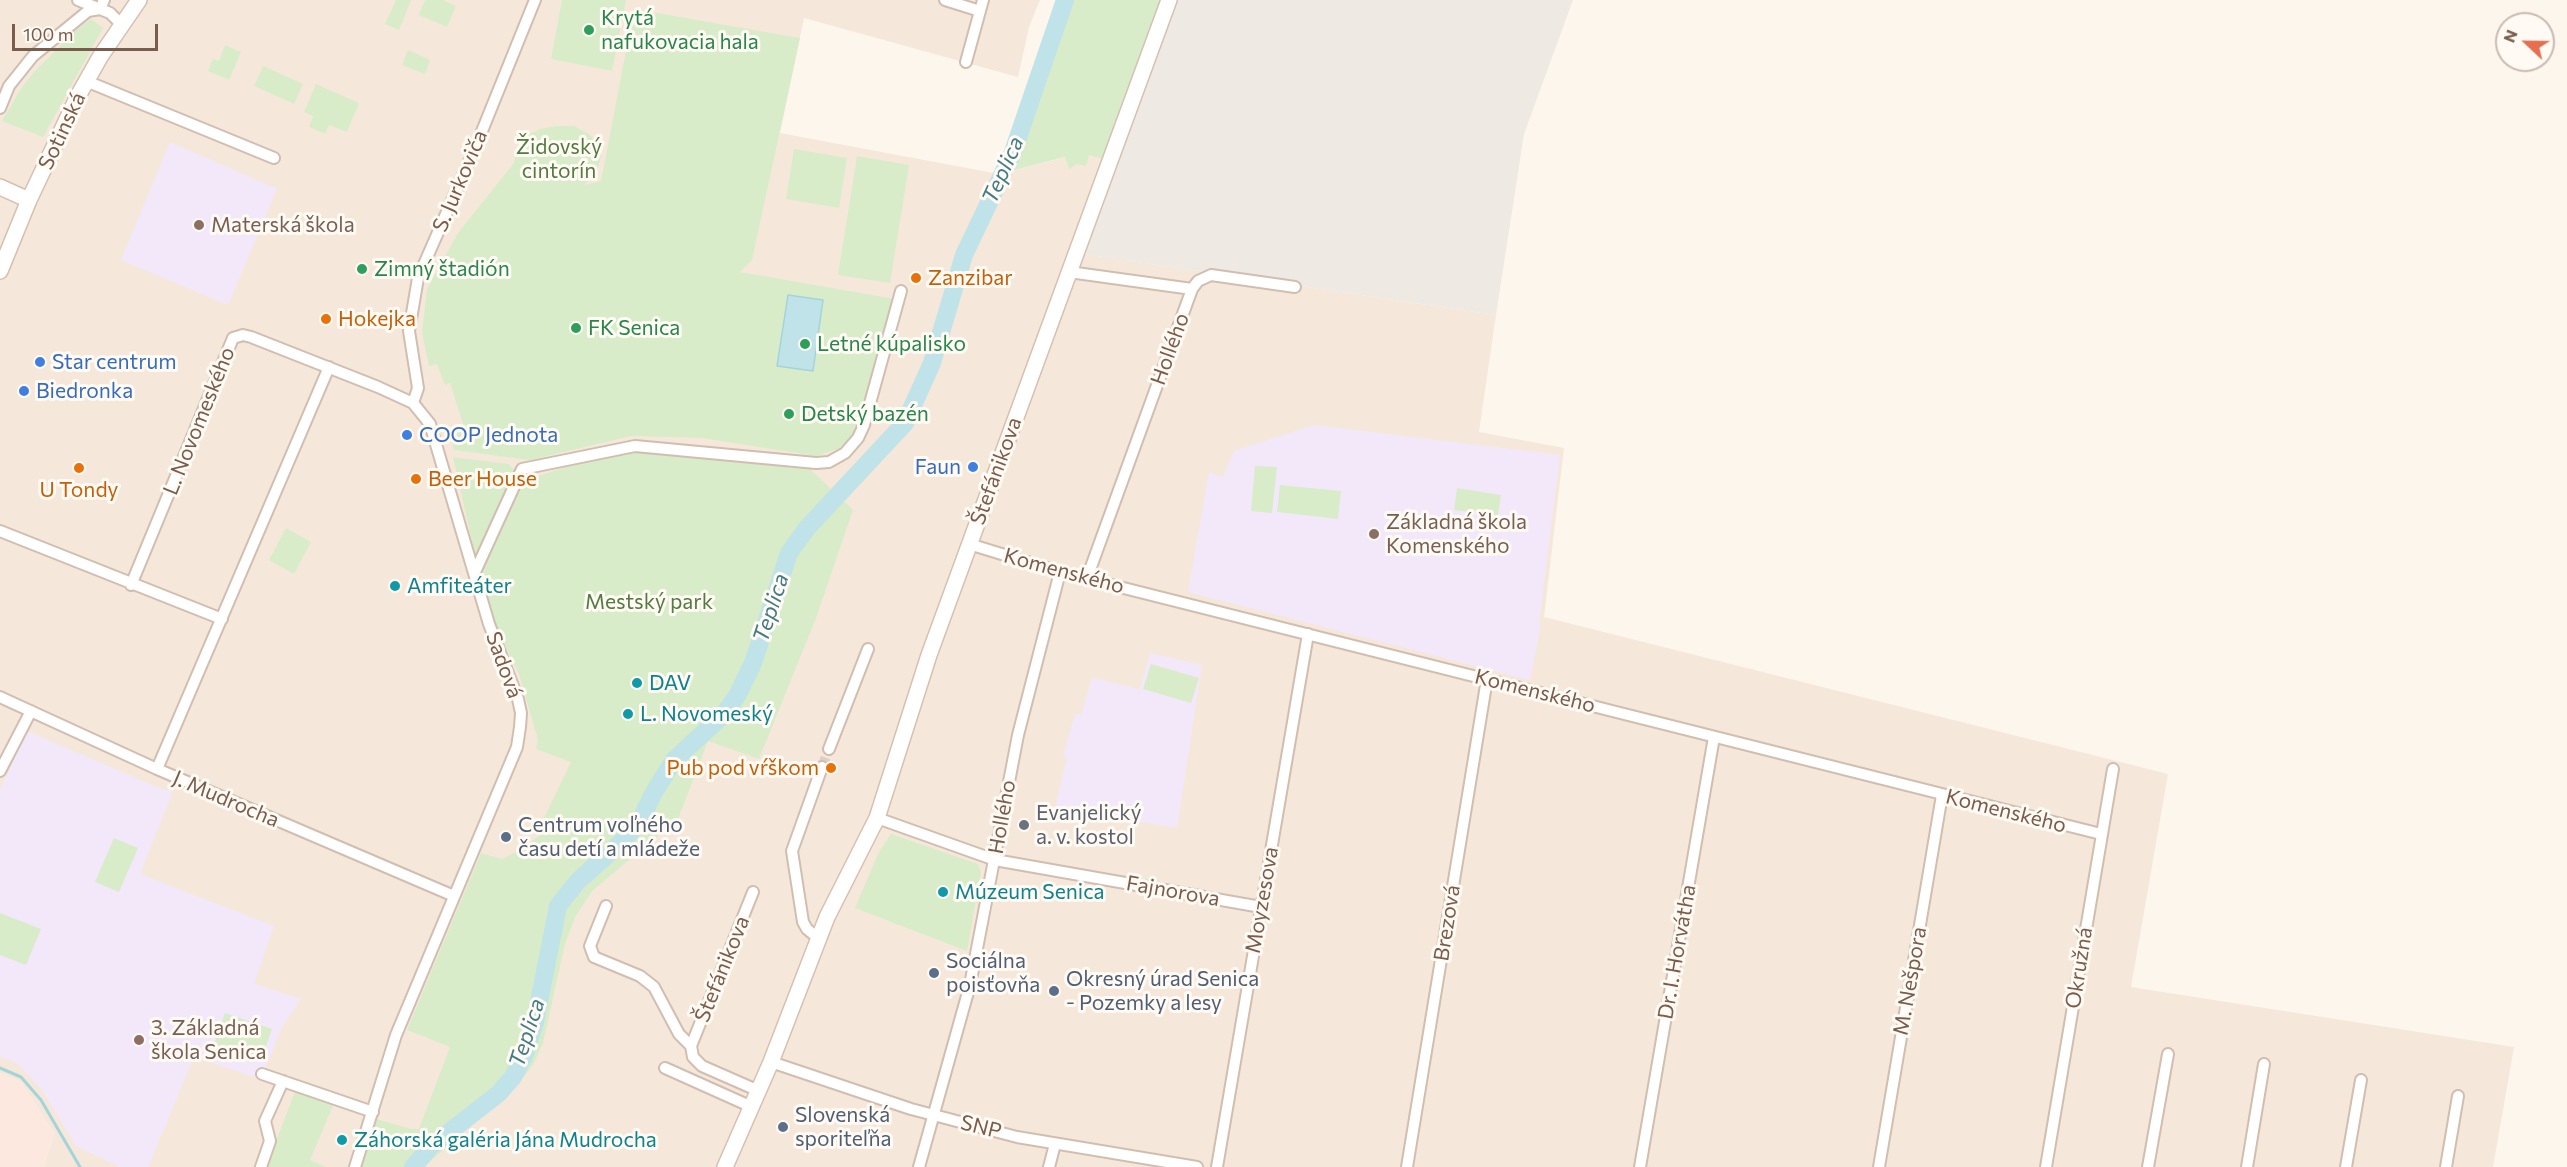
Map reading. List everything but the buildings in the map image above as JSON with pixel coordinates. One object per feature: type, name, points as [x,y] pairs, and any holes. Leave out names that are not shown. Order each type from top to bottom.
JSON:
[{"type":"street","points":[[78,0],[102,4],[122,24]]},
{"type":"street","name":"Sotinská","points":[[0,271],[30,200],[86,81],[139,0]]},
{"type":"street","name":"S. Jurkoviča","points":[[414,403],[418,388],[409,331],[418,278],[536,0]]},
{"type":"street","points":[[945,0],[982,5],[966,62]]},
{"type":"street","name":"Štefánikova","points":[[725,1167],[771,1062],[818,938],[877,818],[929,655],[1169,0]]},
{"type":"street","points":[[0,108],[9,86],[33,56],[88,11],[102,4]]},
{"type":"street","points":[[86,81],[274,158]]},
{"type":"street","points":[[0,187],[30,200]]},
{"type":"street","name":"Hollého","points":[[1069,272],[1192,289]]},
{"type":"street","name":"Hollého","points":[[1087,578],[1192,289],[1198,281],[1211,275],[1295,287]]},
{"type":"street","points":[[475,572],[522,469],[635,446],[816,463],[838,458],[852,447],[864,425],[901,291]]},
{"type":"street","name":"L. Novomeského","points":[[131,585],[233,338],[243,335],[251,337],[329,367]]},
{"type":"street","points":[[157,769],[329,367],[414,403]]},
{"type":"street","name":"Sadová","points":[[355,1167],[396,1035],[517,747],[520,727],[521,713],[518,699],[489,624],[430,424],[414,403]]},
{"type":"street","points":[[0,531],[131,585],[173,598],[222,619]]},
{"type":"street","name":"Komenského","points":[[969,544],[1060,572],[2101,834]]},
{"type":"street","name":"Hollého","points":[[919,1167],[968,993],[1018,735],[1060,572]]},
{"type":"street","name":"Moyzesova","points":[[1217,1167],[1308,634]]},
{"type":"street","points":[[829,749],[868,649]]},
{"type":"street","name":"Brezová","points":[[1407,1167],[1487,679]]},
{"type":"street","name":"J. Mudrocha","points":[[0,697],[157,769],[454,896]]},
{"type":"street","points":[[0,771],[31,711]]},
{"type":"street","name":"Dr. I. Horvátha","points":[[1640,1167],[1714,737]]},
{"type":"street","points":[[818,938],[807,929],[803,922],[792,851],[822,767]]},
{"type":"street","name":"Okružná","points":[[2046,1167],[2113,769]]},
{"type":"street","name":"M. Nešpora","points":[[1879,1167],[1942,795]]},
{"type":"street","name":"Fajnorova","points":[[877,818],[995,860],[1261,907]]},
{"type":"street","name":"Štefánikova","points":[[753,892],[691,1046],[693,1058],[702,1066],[759,1091]]},
{"type":"street","name":"Štefánikova","points":[[606,906],[590,946],[594,957],[640,976],[654,987],[679,1034],[691,1046]]},
{"type":"street","points":[[2148,1167],[2168,1054]]},
{"type":"street","name":"SNP","points":[[771,1062],[932,1116],[1055,1144],[1197,1167]]},
{"type":"street","points":[[2247,1167],[2264,1064]]},
{"type":"street","points":[[665,1068],[752,1107]]},
{"type":"street","points":[[262,1074],[373,1112]]},
{"type":"street","points":[[2346,1167],[2361,1080]]},
{"type":"street","points":[[261,1167],[270,1141],[265,1121],[283,1081]]},
{"type":"street","points":[[2446,1167],[2458,1096]]},
{"type":"street","points":[[1048,1167],[1055,1144]]},
{"type":"shaded area","points":[[0,0],[1040,0],[1029,27],[1018,77],[804,18],[780,133],[999,174],[1106,147],[1077,253],[1496,315],[1479,432],[1564,448],[1544,617],[2168,774],[2131,987],[2514,1047],[2493,1167],[43,1167],[54,1134],[21,1082],[0,1073]]},
{"type":"shaded area","points":[[1166,0],[1573,0],[1524,134],[1496,315],[1076,253],[1106,147]]},
{"type":"shaded area","name":"Materská škola","points":[[170,142],[277,189],[228,305],[121,260]]},
{"type":"shaded area","name":"Základná škola Komenského","points":[[1314,425],[1560,455],[1539,623],[1541,624],[1530,680],[1188,592],[1209,472],[1223,477],[1234,451]]},
{"type":"shaded area","points":[[1150,653],[1202,665],[1177,828],[1055,807],[1067,758],[1063,756],[1075,714],[1081,715],[1092,678],[1140,689]]},
{"type":"shaded area","points":[[27,731],[159,788],[173,791],[140,874],[274,926],[254,984],[301,999],[281,1029],[261,1079],[194,1057],[148,1167],[120,1167],[76,1146],[42,1090],[17,1063],[0,1057],[0,790]]},
{"type":"shaded area","points":[[0,1073],[21,1082],[54,1134],[43,1167],[0,1167]]},
{"type":"green space","points":[[396,0],[411,0],[399,30],[385,24]]},
{"type":"green space","points":[[425,0],[443,0],[456,6],[447,27],[419,15]]},
{"type":"green space","name":"Krytá nafukovacia hala","points":[[562,0],[626,0],[612,71],[551,59]]},
{"type":"green space","points":[[1056,0],[1160,0],[1104,159],[1089,155],[1086,166],[1077,164],[1069,169],[1065,157],[999,174]]},
{"type":"green space","name":"Židovský cintorín","points":[[634,9],[800,38],[752,260],[740,272],[895,299],[857,427],[851,437],[838,449],[816,456],[702,438],[631,436],[530,460],[454,450],[451,436],[465,430],[450,383],[445,385],[437,364],[429,366],[422,333],[427,289],[458,233],[514,163],[516,152],[524,137],[540,129],[556,126],[574,126],[589,134],[600,146],[601,158],[595,175],[584,185],[601,181]]},
{"type":"green space","points":[[91,19],[103,28],[43,137],[2,121],[22,87],[34,72],[73,33]]},
{"type":"green space","points":[[225,45],[241,52],[229,80],[208,71],[213,59],[219,61]]},
{"type":"green space","points":[[408,50],[430,60],[425,74],[402,65]]},
{"type":"green space","points":[[263,66],[303,84],[294,104],[254,86]]},
{"type":"green space","points":[[316,84],[359,103],[347,132],[329,125],[325,134],[309,127],[313,116],[304,112]]},
{"type":"green space","points":[[794,149],[847,158],[839,208],[786,199]]},
{"type":"green space","points":[[857,156],[909,165],[890,283],[838,275]]},
{"type":"green space","name":"Mestský park","points":[[639,452],[810,469],[853,510],[816,618],[759,759],[708,741],[678,819],[592,891],[575,917],[565,944],[543,1043],[533,1065],[518,1084],[424,1167],[361,1167],[376,1119],[411,1129],[419,1129],[450,1047],[407,1030],[481,853],[502,859],[520,850],[544,832],[547,825],[543,820],[571,762],[536,749],[538,740],[519,674],[499,634],[476,559],[453,457],[509,464],[523,481],[599,456]]},
{"type":"green space","points":[[1255,466],[1277,467],[1272,513],[1251,511]]},
{"type":"green space","points":[[1280,485],[1341,491],[1338,519],[1277,512]]},
{"type":"green space","points":[[1457,488],[1501,495],[1498,516],[1454,510]]},
{"type":"green space","points":[[286,528],[311,542],[294,574],[269,560]]},
{"type":"green space","points":[[1151,664],[1199,678],[1191,703],[1143,689]]},
{"type":"green space","points":[[891,834],[978,864],[981,872],[967,951],[855,908],[879,852]]},
{"type":"green space","points":[[114,838],[138,848],[119,892],[95,882]]},
{"type":"green space","points":[[0,913],[41,929],[26,965],[0,955]]},
{"type":"green space","points":[[225,1013],[272,1029],[261,1060],[214,1044]]},
{"type":"green space","points":[[296,1089],[335,1101],[310,1160],[326,1167],[266,1167]]},
{"type":"water","points":[[788,295],[823,300],[813,371],[777,366]]},
{"type":"waterway","name":"Teplica","points":[[413,1167],[430,1147],[498,1094],[513,1077],[525,1054],[535,1022],[558,906],[578,881],[626,838],[641,819],[674,760],[723,715],[737,696],[753,663],[789,553],[807,528],[905,423],[932,363],[964,255],[1013,152],[1065,0]]},
{"type":"waterway","points":[[0,1068],[21,1077],[41,1100],[80,1167]]},
{"type":"tunnel","points":[[822,767],[829,749]]},
{"type":"place","name":"Krytá nafukovacia hala","points":[[589,30]]},
{"type":"place","name":"Materská škola","points":[[199,225]]},
{"type":"place","name":"Zimný štadión","points":[[362,269]]},
{"type":"place","name":"Zanzibar","points":[[916,278]]},
{"type":"place","name":"Hokejka","points":[[326,319]]},
{"type":"place","name":"FK Senica","points":[[576,328]]},
{"type":"place","name":"Letné kúpalisko","points":[[805,344]]},
{"type":"place","name":"Star centrum","points":[[40,362]]},
{"type":"place","name":"Biedronka","points":[[24,391]]},
{"type":"place","name":"Detský bazén","points":[[789,414]]},
{"type":"place","name":"COOP Jednota","points":[[407,435]]},
{"type":"place","name":"Faun","points":[[973,467]]},
{"type":"place","name":"U Tondy","points":[[79,468]]},
{"type":"place","name":"Beer House","points":[[416,479]]},
{"type":"place","name":"Základná škola Komenského","points":[[1374,534]]},
{"type":"place","name":"Amfiteáter","points":[[395,586]]},
{"type":"place","name":"DAV","points":[[637,683]]},
{"type":"place","name":"L. Novomeský","points":[[628,714]]},
{"type":"place","name":"Pub pod vŕškom","points":[[831,768]]},
{"type":"place","name":"Evanjelický a. v. kostol","points":[[1024,825]]},
{"type":"place","name":"Centrum voľného času detí a mládeže","points":[[506,837]]},
{"type":"place","name":"Múzeum Senica","points":[[943,892]]},
{"type":"place","name":"Sociálna poisťovňa","points":[[934,973]]},
{"type":"place","name":"Okresný úrad Senica - Pozemky a lesy","points":[[1054,991]]},
{"type":"place","name":"3. Základná škola Senica","points":[[139,1040]]},
{"type":"place","name":"Slovenská sporiteľňa","points":[[783,1127]]},
{"type":"place","name":"Záhorská galéria Jána Mudrocha","points":[[342,1140]]}]
